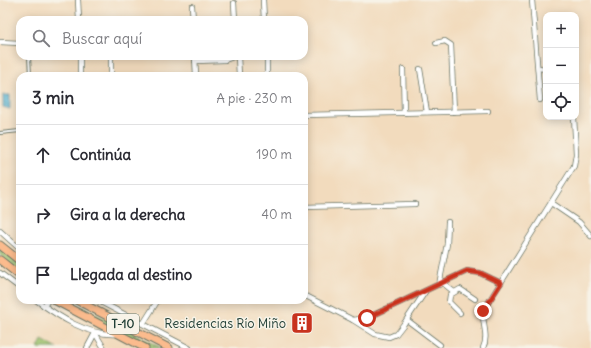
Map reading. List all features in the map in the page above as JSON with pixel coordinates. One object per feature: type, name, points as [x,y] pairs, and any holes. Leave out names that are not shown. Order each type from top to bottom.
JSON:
[{"type":"highway","points":[[0,245],[16,259]]},
{"type":"highway","points":[[0,260],[16,273]]},
{"type":"highway","name":"T-10","points":[[62,304],[145,348]]},
{"type":"highway","name":"T-10","points":[[84,304],[170,348]]},
{"type":"street","points":[[78,0],[79,16]]},
{"type":"street","points":[[263,0],[264,16]]},
{"type":"street","points":[[532,0],[540,100]]},
{"type":"street","points":[[234,4],[235,16]]},
{"type":"street","points":[[192,6],[193,16]]},
{"type":"street","points":[[436,43],[446,41],[451,45],[454,112]]},
{"type":"street","points":[[0,42],[16,43]]},
{"type":"street","points":[[80,60],[80,72]]},
{"type":"street","points":[[110,60],[112,72]]},
{"type":"street","points":[[195,60],[196,72]]},
{"type":"street","points":[[237,60],[239,72]]},
{"type":"street","points":[[267,60],[267,72]]},
{"type":"street","points":[[538,68],[543,69]]},
{"type":"street","points":[[403,69],[404,113]]},
{"type":"street","points":[[420,69],[427,112]]},
{"type":"street","points":[[308,115],[488,111]]},
{"type":"street","points":[[483,348],[486,341],[482,321],[483,311],[574,166],[576,154],[574,120]]},
{"type":"street","points":[[551,203],[579,222],[591,236]]},
{"type":"street","points":[[308,207],[415,204]]},
{"type":"street","points":[[441,284],[447,244],[448,222]]},
{"type":"street","points":[[0,231],[16,245]]},
{"type":"street","points":[[353,320],[367,318],[467,271],[474,271],[501,283]]},
{"type":"street","points":[[0,273],[16,285]]},
{"type":"street","points":[[441,284],[454,292]]},
{"type":"street","points":[[460,313],[449,302],[450,295],[457,290],[463,290],[475,299]]},
{"type":"street","points":[[308,297],[353,320],[375,334],[389,337],[396,334],[426,291]]},
{"type":"street","points":[[41,304],[81,327],[95,333],[102,335],[119,334]]},
{"type":"street","points":[[105,304],[189,348]]},
{"type":"street","points":[[143,324],[156,304]]},
{"type":"street","points":[[407,320],[440,345]]},
{"type":"street","points":[[87,348],[95,333]]},
{"type":"street","points":[[95,333],[104,348]]},
{"type":"lane","points":[[29,60],[30,72]]},
{"type":"lane","points":[[0,133],[16,131]]},
{"type":"green space","points":[[0,248],[16,262],[16,269],[0,255]]},
{"type":"green space","points":[[68,304],[77,304],[162,348],[151,348]]},
{"type":"green space","points":[[42,340],[57,348],[38,348]]},
{"type":"water","points":[[3,95],[10,95],[10,109],[3,107]]},
{"type":"place","name":"Residencias Río Miño","points":[[302,323]]},
{"type":"route","points":[[367,318],[467,271],[480,273],[501,283],[483,311]]}]
